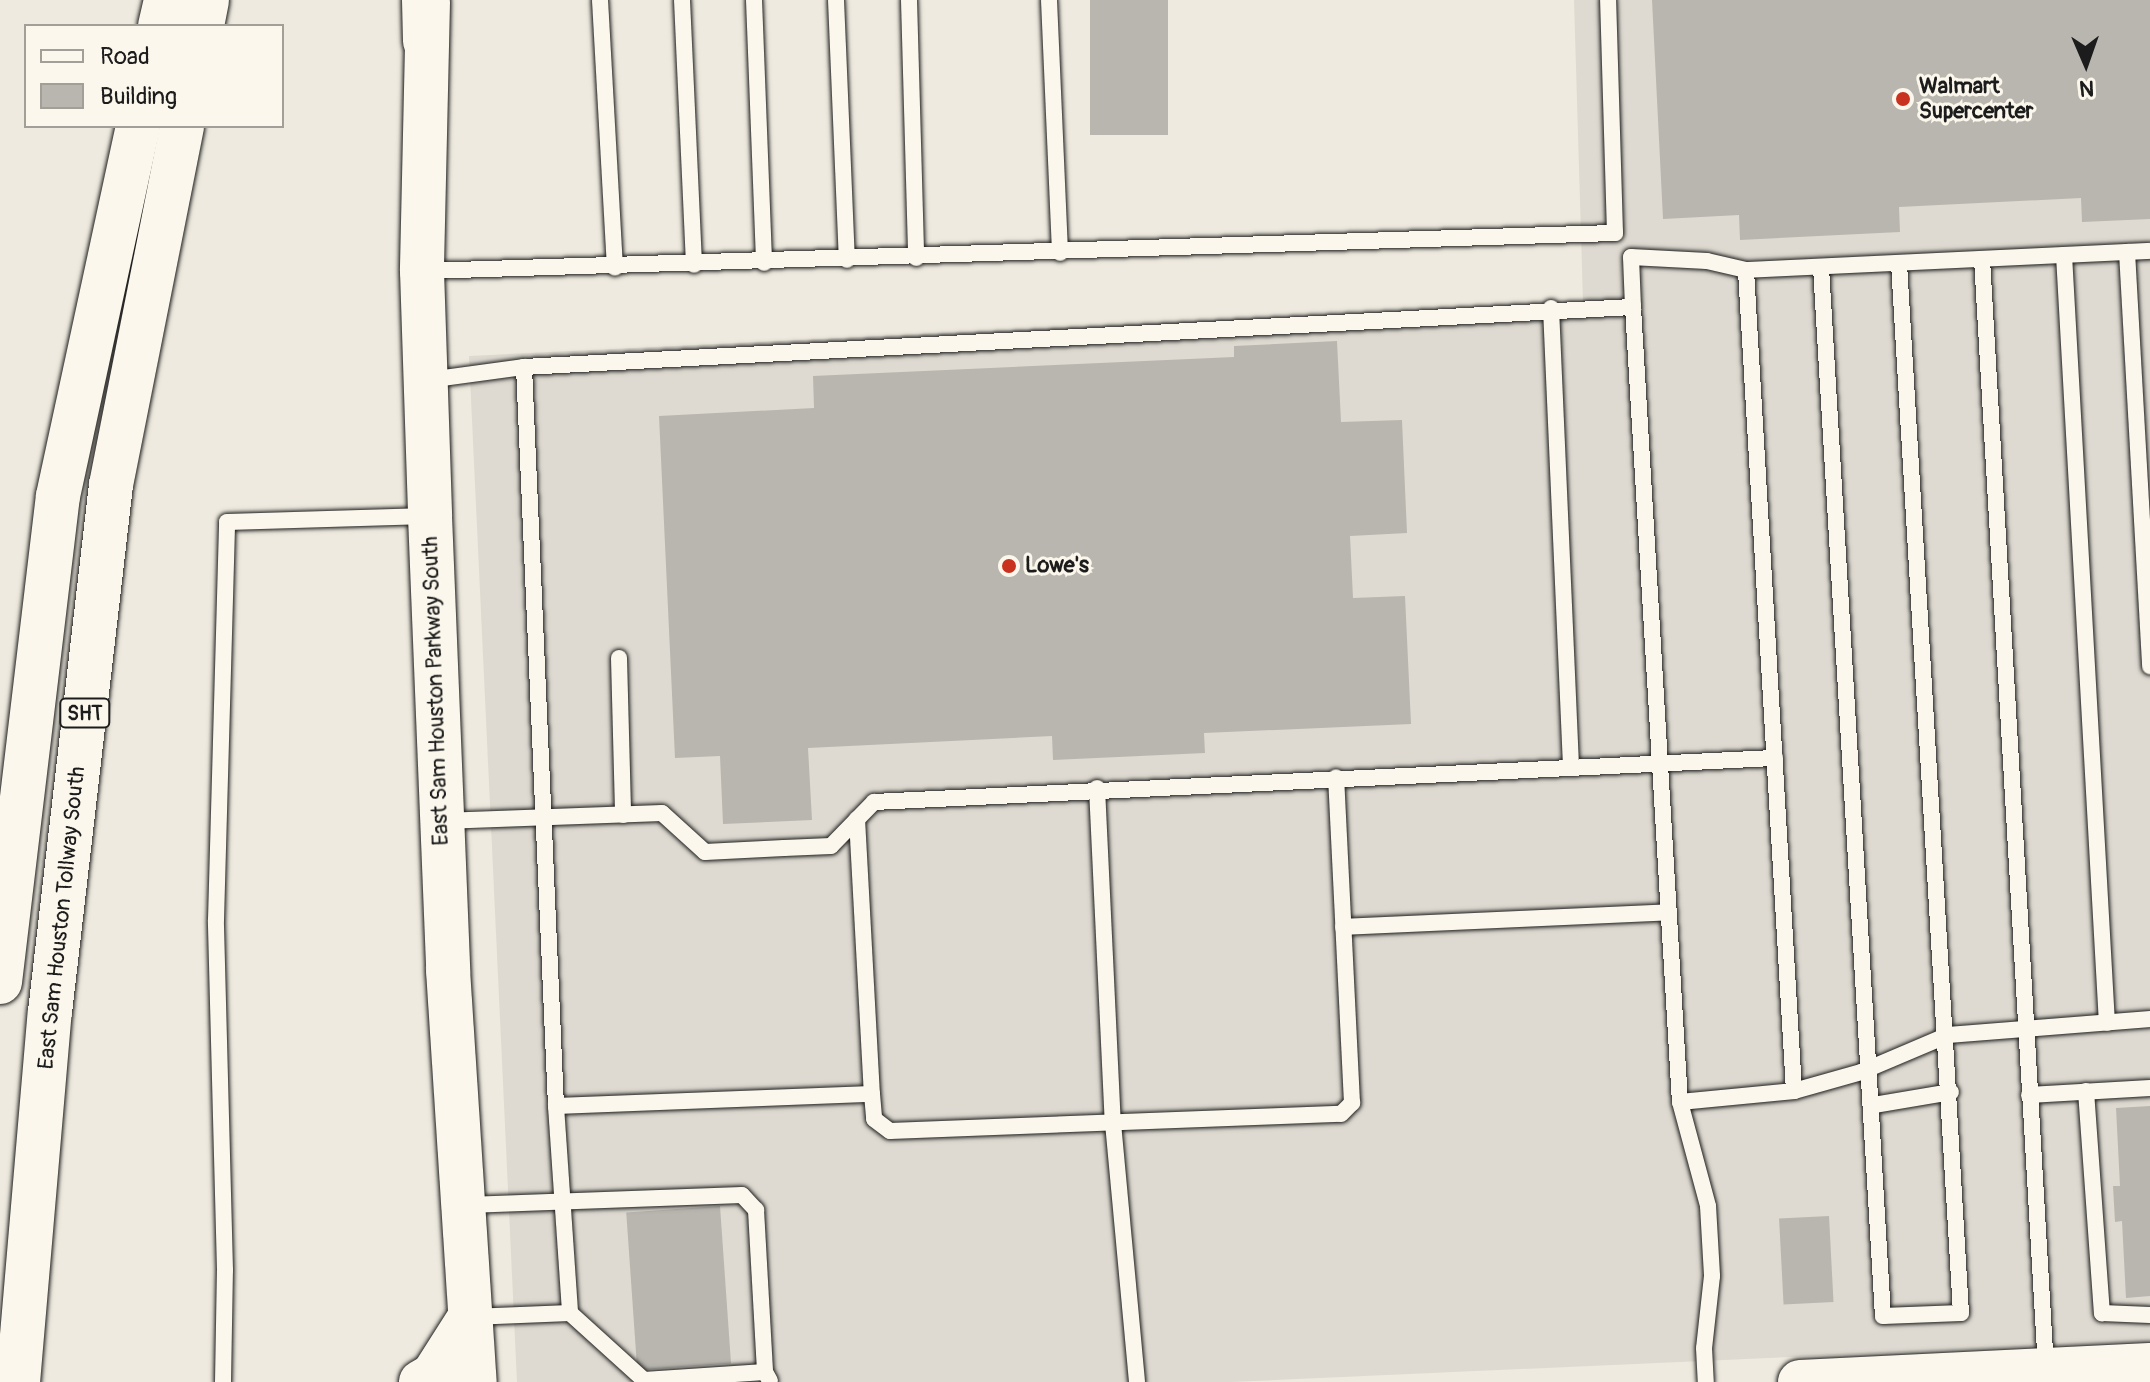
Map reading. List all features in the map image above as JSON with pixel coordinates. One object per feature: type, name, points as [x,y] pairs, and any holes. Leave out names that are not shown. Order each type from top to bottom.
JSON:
[{"type":"main road","points":[[160,24],[166,0]]},
{"type":"main road","points":[[202,24],[207,0]]},
{"type":"main road","name":"East Sam Houston Parkway South","points":[[426,14],[422,271],[428,380],[430,516],[441,821],[475,1382]]},
{"type":"main road","name":"SHT","points":[[0,982],[58,496],[138,128]]},
{"type":"main road","name":"East Sam Houston Tollway South","points":[[18,1382],[50,1012],[111,485],[182,128]]},
{"type":"main road","points":[[421,1382],[433,1375],[470,1317]]},
{"type":"main road","points":[[1800,1382],[2044,1376],[2150,1365]]},
{"type":"lane","points":[[600,0],[615,268]]},
{"type":"lane","points":[[682,0],[694,265]]},
{"type":"lane","points":[[754,0],[764,263]]},
{"type":"lane","points":[[836,0],[847,260]]},
{"type":"lane","points":[[909,0],[916,258]]},
{"type":"lane","points":[[1049,0],[1060,253]]},
{"type":"lane","points":[[422,271],[615,268],[1615,233],[1608,0]]},
{"type":"lane","points":[[1706,1382],[1704,1348],[1712,1276],[1708,1206],[1680,1102],[1631,257],[1707,261],[1746,270],[2150,251]]},
{"type":"lane","points":[[2127,252],[2150,666]]},
{"type":"lane","points":[[2064,255],[2107,1023]]},
{"type":"lane","points":[[1982,259],[2044,1376]]},
{"type":"lane","points":[[1821,267],[1872,1068],[1883,1316],[1961,1313],[1948,1035],[1899,263]]},
{"type":"lane","points":[[1746,270],[1794,1091]]},
{"type":"lane","points":[[428,380],[524,367],[1551,308],[1633,307]]},
{"type":"lane","points":[[1551,308],[1571,768]]},
{"type":"lane","points":[[463,1205],[563,1203],[742,1195],[756,1210],[768,1377],[644,1381],[570,1313],[563,1203],[556,1106],[540,817],[524,367]]},
{"type":"lane","points":[[223,1382],[225,1270],[216,920],[227,522],[430,516]]},
{"type":"lane","points":[[619,658],[623,815]]},
{"type":"lane","points":[[441,821],[662,813],[705,852],[831,846],[874,802],[1097,788],[1775,758]]},
{"type":"lane","points":[[857,819],[874,1119],[890,1131],[1341,1114],[1352,1103],[1336,777]]},
{"type":"lane","points":[[1097,788],[1113,1123],[1137,1382]]},
{"type":"lane","points":[[1343,927],[1668,912]]},
{"type":"lane","points":[[1680,1102],[1794,1091],[1872,1068],[1948,1035],[2150,1019]]},
{"type":"lane","points":[[2029,1095],[2150,1088]]},
{"type":"lane","points":[[2086,1091],[2102,1313],[2150,1315]]},
{"type":"lane","points":[[1874,1105],[1951,1092]]},
{"type":"lane","points":[[556,1106],[872,1094]]},
{"type":"lane","points":[[470,1317],[570,1313]]},
{"type":"shaded area","points":[[1574,0],[2150,0],[2150,1341],[1231,1382],[517,1382],[469,356],[1583,302]]},
{"type":"building","points":[[1090,0],[1168,0],[1168,135],[1090,135]]},
{"type":"building","name":"Walmart Supercenter","points":[[1652,0],[2150,0],[2150,219],[2082,222],[2081,198],[1899,207],[1900,232],[1740,240],[1739,215],[1663,219]]},
{"type":"building","name":"Lowe's","points":[[1337,341],[1341,422],[1402,420],[1407,533],[1350,536],[1353,598],[1405,596],[1411,724],[1204,733],[1205,753],[1053,760],[1052,736],[808,748],[812,820],[723,824],[720,756],[675,758],[659,416],[814,408],[813,376],[1234,357],[1234,346]]},
{"type":"building","points":[[2150,1106],[2150,1296],[2126,1298],[2122,1221],[2115,1222],[2113,1186],[2120,1186],[2116,1108]]},
{"type":"building","points":[[720,1206],[731,1364],[637,1370],[626,1213]]},
{"type":"building","points":[[1829,1216],[1834,1302],[1784,1304],[1779,1219]]},
{"type":"place","name":"Walmart Supercenter","points":[[1903,99]]},
{"type":"place","name":"Lowe's","points":[[1009,566]]}]
